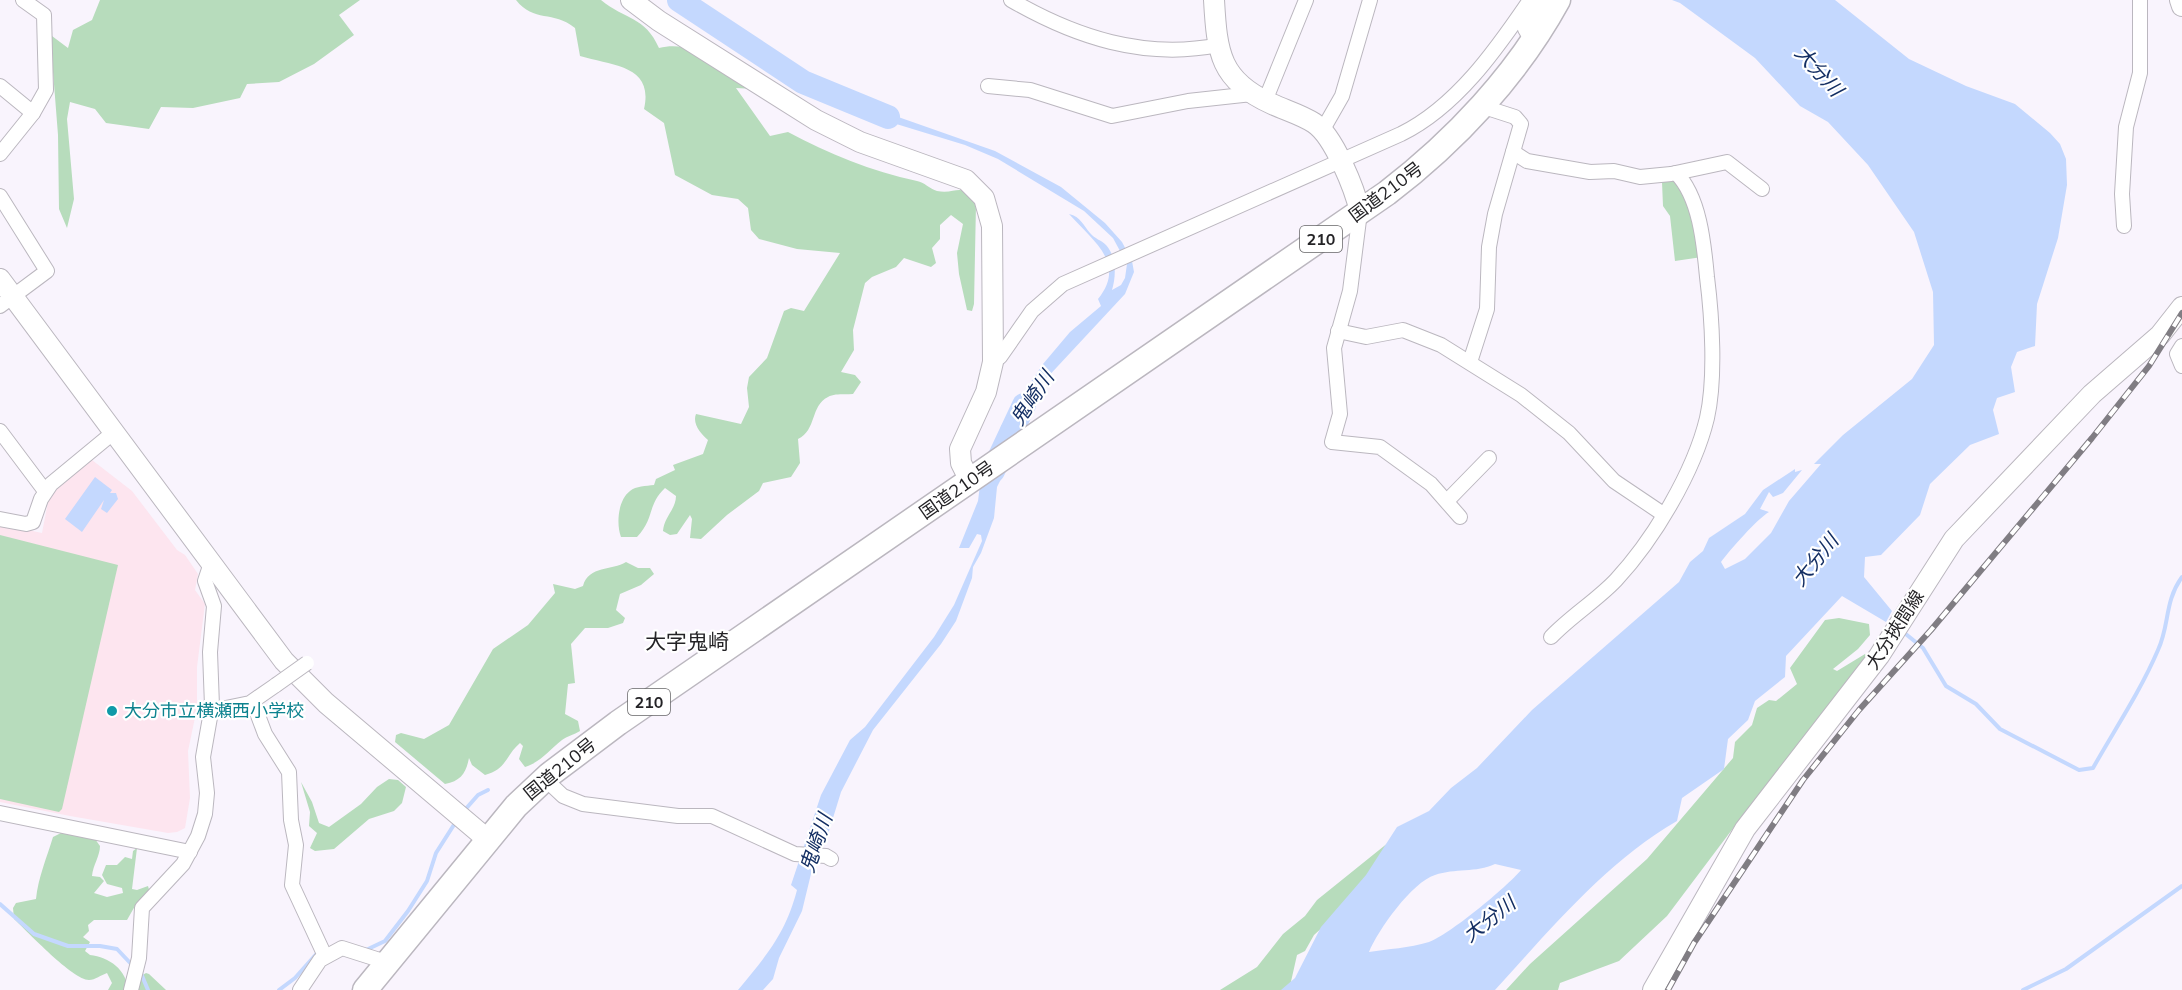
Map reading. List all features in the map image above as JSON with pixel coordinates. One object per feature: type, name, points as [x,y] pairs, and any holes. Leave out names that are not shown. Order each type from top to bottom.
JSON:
[{"type":"highway","name":"国道210号","points":[[366,988],[487,839],[516,806],[545,779],[618,723],[1360,212],[1422,165],[1480,106],[1532,41],[1558,0]]},
{"type":"street","points":[[0,154],[33,113],[46,90],[44,15],[23,0]]},
{"type":"street","points":[[631,0],[659,21],[837,132],[960,178],[973,186],[984,198],[992,220],[993,358],[986,392],[961,445],[961,463],[977,476]]},
{"type":"street","points":[[1011,0],[1057,25],[1090,38],[1148,50],[1219,45]]},
{"type":"street","points":[[1214,0],[1219,45],[1227,71],[1258,98],[1308,120],[1322,130],[1340,161],[1360,212],[1350,291],[1334,354],[1340,414],[1332,442],[1380,447],[1421,476],[1460,517]]},
{"type":"street","points":[[1258,98],[1306,0]]},
{"type":"street","points":[[1322,130],[1342,96],[1370,0]]},
{"type":"street","points":[[993,358],[1000,357],[1032,311],[1063,284],[1413,128],[1442,108],[1475,72],[1530,0]]},
{"type":"street","points":[[1532,41],[1524,29],[1539,0]]},
{"type":"street","points":[[2124,226],[2122,194],[2127,127],[2140,73],[2140,0]]},
{"type":"street","points":[[2180,0],[2182,6]]},
{"type":"street","points":[[0,86],[33,113]]},
{"type":"street","points":[[988,86],[1030,90],[1112,116],[1188,100],[1258,98]]},
{"type":"street","points":[[1470,362],[1487,309],[1492,227],[1520,121],[1515,117],[1480,106]]},
{"type":"street","points":[[1513,152],[1527,161],[1590,172],[1614,171],[1640,177],[1676,173],[1727,162],[1762,189]]},
{"type":"street","points":[[1551,637],[1616,580],[1663,514],[1686,475],[1701,438],[1709,405],[1711,384],[1711,313],[1703,250],[1692,204],[1683,181],[1676,173]]},
{"type":"street","points":[[0,196],[46,271],[7,301]]},
{"type":"street","points":[[0,279],[7,301],[114,432],[260,630],[308,687],[487,839]]},
{"type":"street","name":"大分挾間線","points":[[1653,990],[1745,829],[1880,656],[1944,553],[1980,508],[2092,394],[2160,335],[2182,307]]},
{"type":"street","points":[[1338,331],[1366,337],[1403,330],[1432,340],[1470,362],[1545,413],[1569,433],[1614,481],[1663,514]]},
{"type":"street","points":[[2182,346],[2177,354],[2182,366]]},
{"type":"street","points":[[0,431],[45,491]]},
{"type":"street","points":[[0,519],[31,524],[45,491],[54,480],[114,432]]},
{"type":"street","points":[[1447,501],[1489,458]]},
{"type":"street","points":[[131,990],[140,958],[142,908],[183,864],[202,825],[207,803],[203,758],[211,711],[210,652],[214,606],[205,581],[211,563]]},
{"type":"street","points":[[211,711],[253,702],[307,663]]},
{"type":"street","points":[[253,702],[265,734],[289,772],[291,820],[296,845],[292,885],[299,905],[325,956]]},
{"type":"street","points":[[545,779],[563,796],[583,804],[678,816],[712,816],[798,855],[828,857]]},
{"type":"street","points":[[0,813],[190,852]]},
{"type":"street","points":[[300,990],[325,956],[345,948],[386,962]]},
{"type":"shaded area","points":[[92,460],[132,491],[177,550],[185,555],[198,574],[195,590],[205,604],[197,667],[197,708],[188,751],[190,798],[185,828],[177,832],[168,833],[0,802],[0,524],[42,533],[48,502],[56,490]]},
{"type":"green space","points":[[100,0],[360,0],[339,15],[354,35],[314,64],[279,82],[247,84],[240,98],[193,108],[161,107],[149,129],[106,123],[95,109],[70,102],[67,119],[74,199],[67,228],[59,209],[58,135],[52,36],[68,48],[73,30],[92,20]]},
{"type":"green space","points":[[516,0],[601,0],[641,24],[659,48],[673,46],[698,52],[755,89],[736,88],[770,136],[788,132],[851,161],[920,182],[937,191],[963,190],[976,204],[972,311],[967,310],[959,274],[957,253],[963,224],[951,215],[940,225],[940,239],[932,248],[936,263],[931,267],[904,258],[896,267],[872,277],[865,283],[853,330],[854,350],[841,372],[855,375],[861,382],[853,394],[831,396],[818,406],[808,430],[798,439],[800,463],[791,477],[763,483],[759,491],[727,515],[701,539],[690,538],[692,519],[690,515],[677,534],[670,535],[663,531],[676,496],[665,488],[659,494],[643,530],[637,537],[621,537],[618,519],[623,500],[632,489],[654,485],[656,479],[675,470],[673,465],[703,454],[708,440],[696,425],[696,414],[741,424],[749,407],[747,388],[749,377],[767,358],[784,311],[791,308],[804,311],[840,253],[797,249],[759,239],[751,230],[748,208],[738,199],[712,195],[675,175],[664,123],[644,109],[643,84],[637,76],[617,66],[580,56],[575,28],[559,19],[530,12]]},
{"type":"green space","points":[[1676,180],[1691,210],[1702,257],[1675,261],[1670,216],[1663,206],[1662,182]]},
{"type":"green space","points":[[0,535],[118,565],[62,809],[59,812],[0,799]]},
{"type":"green space","points":[[626,562],[638,568],[650,568],[654,574],[641,585],[620,594],[616,610],[625,618],[623,623],[608,628],[585,628],[571,644],[575,683],[568,684],[565,714],[578,721],[580,731],[564,739],[540,759],[525,767],[519,759],[523,746],[520,743],[502,766],[485,775],[472,765],[469,758],[462,776],[445,784],[395,742],[396,735],[401,733],[424,739],[449,725],[493,649],[528,625],[555,593],[553,584],[575,589],[583,586],[590,575]]},
{"type":"green space","points":[[1839,618],[1869,624],[1870,635],[1858,649],[1833,669],[1837,671],[1865,654],[1875,664],[1870,684],[1740,819],[1667,916],[1619,961],[1560,983],[1558,990],[1506,990],[1530,964],[1647,859],[1733,758],[1735,742],[1752,725],[1757,708],[1769,700],[1776,701],[1797,684],[1790,668],[1825,620]]},
{"type":"green space","points":[[389,779],[398,780],[406,787],[402,803],[394,811],[369,819],[334,849],[315,851],[310,848],[317,833],[309,826],[310,812],[301,782],[312,802],[319,823],[329,827],[361,804],[377,787]]},
{"type":"green space","points":[[61,833],[95,839],[100,846],[92,876],[100,877],[104,881],[94,893],[107,897],[123,893],[122,888],[107,884],[102,875],[106,865],[117,865],[125,857],[132,859],[133,851],[137,848],[132,889],[137,890],[148,886],[150,893],[135,906],[127,920],[94,920],[88,925],[89,931],[83,937],[90,942],[85,951],[90,955],[104,958],[116,966],[124,976],[128,990],[108,990],[112,983],[107,973],[89,980],[72,972],[14,919],[13,908],[16,903],[36,899],[53,837]]},
{"type":"green space","points":[[1394,838],[1357,896],[1314,935],[1305,951],[1297,955],[1290,986],[1286,990],[1220,990],[1257,967],[1283,934],[1305,916],[1317,900]]},
{"type":"green space","points":[[146,973],[166,990],[135,990],[141,976]]},
{"type":"water","name":"大分川","points":[[1672,0],[1835,0],[1909,59],[1966,86],[2015,104],[2050,133],[2060,144],[2066,159],[2067,185],[2058,238],[2037,304],[2035,346],[2017,352],[2011,367],[2015,392],[1997,398],[1993,410],[1999,434],[1970,445],[1930,484],[1920,515],[1881,555],[1865,557],[1864,577],[1892,611],[1886,622],[1842,596],[1786,656],[1785,677],[1755,701],[1748,720],[1728,739],[1724,769],[1682,798],[1677,821],[1626,856],[1580,898],[1495,990],[1281,990],[1295,978],[1321,927],[1366,875],[1397,827],[1429,811],[1451,788],[1477,768],[1532,710],[1679,582],[1690,562],[1703,551],[1709,538],[1745,514],[1763,490],[1795,469],[1795,472],[1802,470],[1783,493],[1773,497],[1769,492],[1760,509],[1769,512],[1751,528],[1721,562],[1725,569],[1745,559],[1771,533],[1789,501],[1821,464],[1814,464],[1843,435],[1912,379],[1934,345],[1933,292],[1914,232],[1868,165],[1828,122],[1800,106],[1755,58],[1680,3]],"holes":[[[1495,864],[1521,870],[1477,910],[1438,938],[1414,946],[1369,952],[1397,908],[1426,879],[1443,873],[1480,869]]]},
{"type":"water","points":[[867,106],[995,151],[1061,187],[1105,223],[1122,242],[1132,261],[1134,272],[1125,294],[1044,381],[1021,426],[997,443],[1001,426],[1043,364],[1070,332],[1101,306],[1098,299],[1106,286],[1109,274],[1108,263],[1096,243],[1069,214],[1079,219],[1092,235],[1110,250],[1115,267],[1112,290],[1121,285],[1125,278],[1127,264],[1113,238],[1084,211],[998,159],[965,145],[893,123],[855,107]]},
{"type":"water","points":[[1007,467],[997,487],[994,518],[981,553],[973,567],[972,578],[956,621],[941,644],[873,730],[841,792],[825,844],[818,845],[802,911],[779,958],[773,979],[763,990],[738,990],[774,944],[787,920],[797,890],[791,885],[821,795],[850,740],[865,727],[934,637],[954,605],[982,541],[981,535],[977,534],[969,548],[959,548],[978,501],[980,485]]},
{"type":"water","points":[[95,477],[112,490],[110,493],[116,493],[118,499],[107,513],[101,509],[104,500],[82,532],[65,519]]},
{"type":"waterway","name":"鬼崎川","points":[[679,0],[803,82],[888,117]]},
{"type":"waterway","name":"鬼崎川","points":[[993,471],[1024,405]]},
{"type":"waterway","points":[[1902,631],[1923,648],[1946,686],[1976,704],[2000,729],[2079,770],[2093,768],[2151,666],[2162,640],[2172,595],[2182,577]]},
{"type":"waterway","points":[[463,812],[478,795],[488,790]]},
{"type":"waterway","points":[[366,950],[385,941],[408,911],[427,881],[436,853],[457,820]]},
{"type":"waterway","points":[[2023,990],[2066,969],[2182,886]]},
{"type":"waterway","points":[[0,904],[34,934],[68,946],[100,946],[117,949],[134,967]]},
{"type":"waterway","points":[[279,990],[295,978],[319,951]]},
{"type":"waterway","points":[[140,971],[148,990]]},
{"type":"railway","points":[[1668,990],[1694,943],[1803,780],[1859,710],[1931,630],[2092,438],[2149,366],[2182,313]]},
{"type":"place","name":"大分市立横瀬西小学校","points":[[112,711]]},
{"type":"district","name":"大字鬼崎","points":[[687,642]]}]
